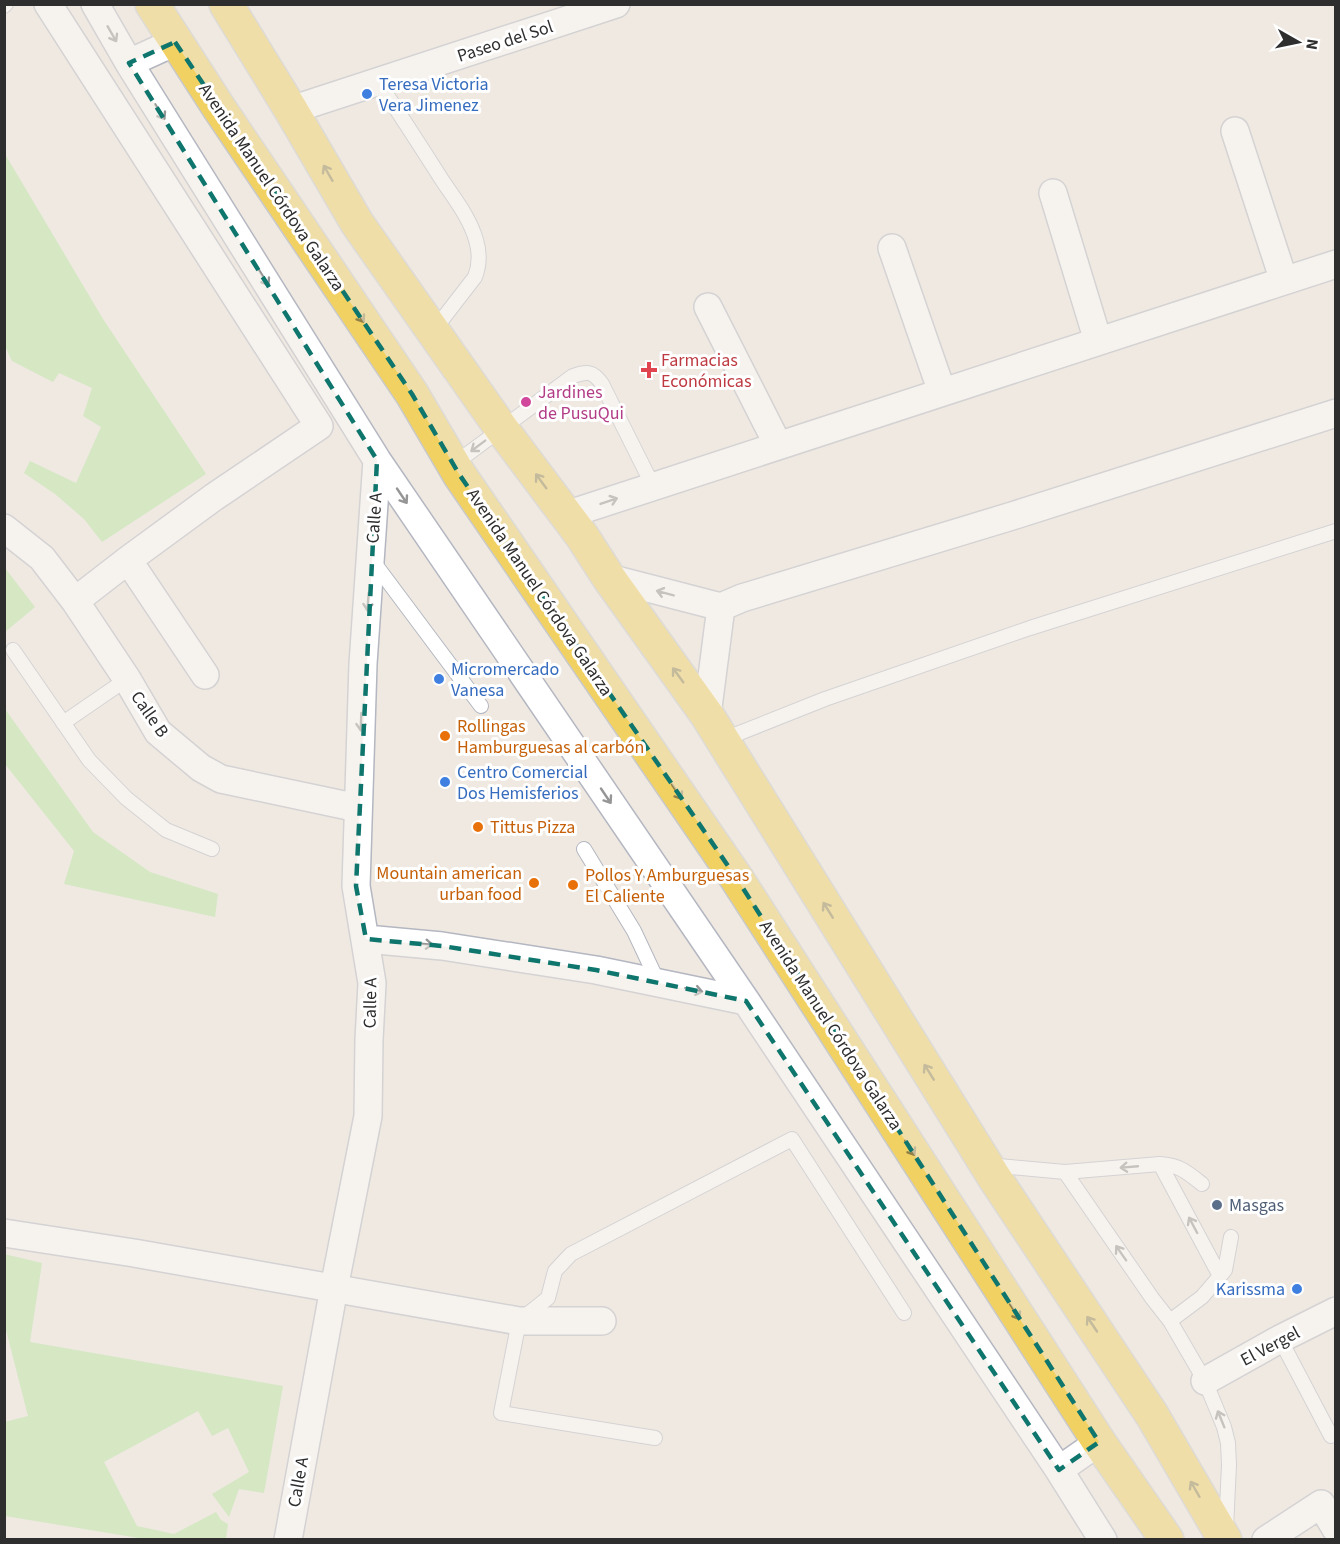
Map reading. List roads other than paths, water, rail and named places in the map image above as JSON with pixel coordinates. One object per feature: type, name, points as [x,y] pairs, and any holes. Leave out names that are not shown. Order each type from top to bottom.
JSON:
[{"type":"main road","name":"Avenida Manuel Córdova Galarza","points":[[152,4],[175,42],[412,394],[459,474],[737,879],[1099,1442],[1167,1539]]},
{"type":"main road","points":[[226,4],[357,223],[715,728],[986,1165],[1152,1415],[1225,1539]]},
{"type":"street","points":[[48,4],[320,426],[214,497],[75,601]]},
{"type":"street","points":[[96,4],[129,63],[377,460],[746,1001],[1103,1539]]},
{"type":"street","name":"Paseo del Sol","points":[[291,110],[616,4]]},
{"type":"street","points":[[129,63],[175,42]]},
{"type":"street","points":[[1234,131],[1284,281]]},
{"type":"street","points":[[1053,193],[1098,341]]},
{"type":"street","points":[[892,248],[942,392]]},
{"type":"street","points":[[566,515],[1335,264]]},
{"type":"street","points":[[708,307],[778,446]]},
{"type":"street","points":[[609,578],[721,607],[742,598],[1012,516],[1335,412]]},
{"type":"street","name":"Calle A","points":[[288,1539],[368,1116],[372,983],[356,886],[363,664],[377,460]]},
{"type":"street","name":"Calle B","points":[[4,528],[42,558],[75,601],[127,679],[158,732],[201,768],[221,779],[358,808]]},
{"type":"street","points":[[128,560],[205,675]]},
{"type":"street","points":[[715,728],[721,607]]},
{"type":"street","points":[[366,939],[442,946],[596,970],[746,1001]]},
{"type":"street","points":[[4,1233],[134,1253],[519,1321],[602,1321]]},
{"type":"street","name":"El Vergel","points":[[1205,1381],[1335,1311]]},
{"type":"street","points":[[1059,1470],[1099,1442]]},
{"type":"street","points":[[1266,1539],[1328,1500],[1335,1529]]},
{"type":"lane","points":[[378,82],[465,214],[476,237],[479,254],[475,277],[434,330]]},
{"type":"lane","points":[[454,464],[573,376],[591,373],[597,376],[602,384],[653,486]]},
{"type":"lane","points":[[715,728],[825,699],[1009,636],[1335,531]]},
{"type":"lane","points":[[371,558],[481,706]]},
{"type":"lane","points":[[13,650],[89,760],[126,798],[166,830],[212,849]]},
{"type":"lane","points":[[63,723],[127,679]]},
{"type":"lane","points":[[584,849],[634,931],[658,982]]},
{"type":"lane","points":[[655,1438],[501,1413],[519,1321],[548,1298],[555,1271],[571,1254],[792,1139],[904,1313]]},
{"type":"lane","points":[[1160,1164],[1220,1276]]},
{"type":"lane","points":[[986,1165],[1065,1172],[1172,1165],[1183,1169],[1202,1184]]},
{"type":"lane","points":[[1065,1172],[1170,1321],[1205,1381],[1224,1427],[1228,1443],[1225,1539]]},
{"type":"lane","points":[[1170,1321],[1202,1297],[1225,1270],[1231,1237]]},
{"type":"lane","points":[[1280,1339],[1331,1436]]},
{"type":"place","name":"Teresa Victoria Vera Jimenez","points":[[367,94]]},
{"type":"place","name":"Farmacias Económicas","points":[[649,370]]},
{"type":"place","name":"Jardines de PusuQui","points":[[526,402]]},
{"type":"place","name":"Micromercado Vanesa","points":[[439,679]]},
{"type":"place","name":"Rollingas Hamburguesas al carbón","points":[[445,736]]},
{"type":"place","name":"Centro Comercial Dos Hemisferios","points":[[445,782]]},
{"type":"place","name":"Tittus Pizza","points":[[478,827]]},
{"type":"place","name":"Mountain american urban food","points":[[534,883]]},
{"type":"place","name":"Pollos Y Amburguesas El Caliente","points":[[573,885]]},
{"type":"place","name":"Masgas","points":[[1217,1205]]},
{"type":"place","name":"Karissma","points":[[1297,1289]]}]
